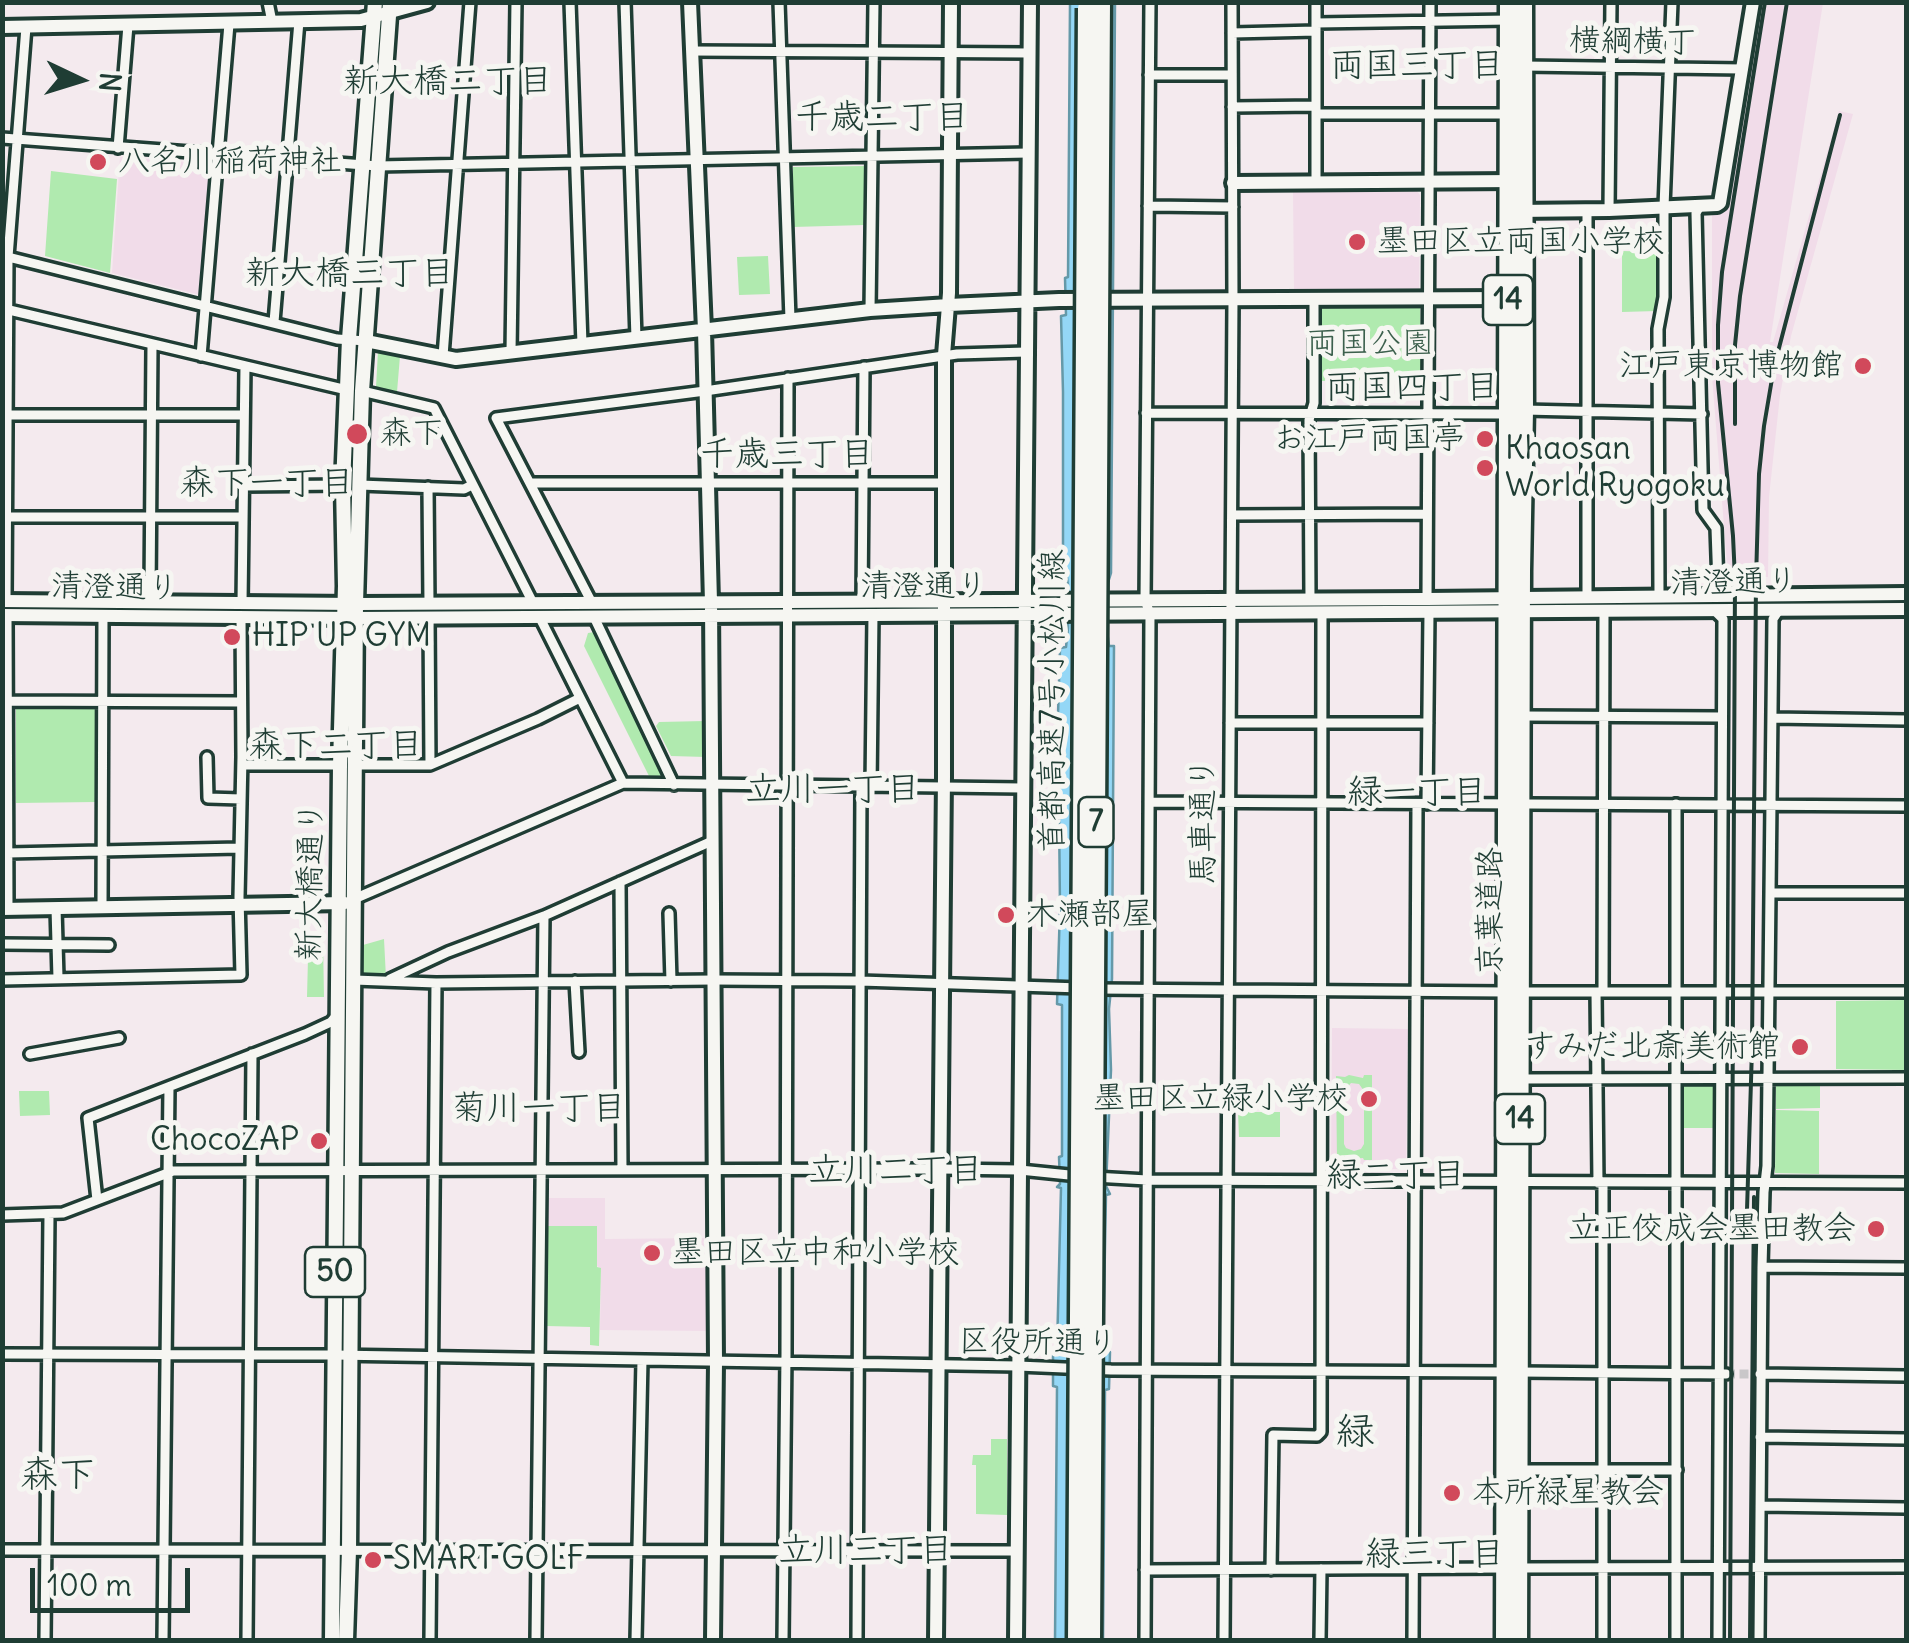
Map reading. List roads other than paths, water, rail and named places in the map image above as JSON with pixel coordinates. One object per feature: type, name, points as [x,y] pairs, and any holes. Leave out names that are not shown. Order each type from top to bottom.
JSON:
[{"type":"highway","name":"首都高速7号小松川線","points":[[1077,1640],[1087,2]]},
{"type":"highway","name":"首都高速7号小松川線","points":[[1091,1640],[1101,2]]},
{"type":"highway","name":"京葉道路","points":[[1518,1640],[1511,1568],[1515,182],[1523,2]]},
{"type":"highway","name":"京葉道路","points":[[1509,11],[1509,114],[1515,182]]},
{"type":"highway","name":"京葉道路","points":[[1515,211],[1508,298],[1516,412]]},
{"type":"highway","name":"京葉道路","points":[[1514,605],[1522,716],[1514,804]]},
{"type":"highway","name":"京葉道路","points":[[1513,1182],[1520,1078],[1514,992]]},
{"type":"highway","name":"京葉道路","points":[[1504,1640],[1519,1470],[1513,1372]]},
{"type":"main road","name":"新大橋通り","points":[[350,611],[344,485],[355,390],[366,341],[371,166],[382,9]]},
{"type":"main road","name":"新大橋通り","points":[[346,1640],[341,1550],[343,1170],[337,1014],[346,901],[350,611],[360,484],[349,340],[371,166]]},
{"type":"main road","name":"新大橋通り","points":[[343,1170],[354,980],[346,901]]},
{"type":"main road","name":"新大橋通り","points":[[332,1640],[341,1550]]},
{"type":"street","points":[[268,2],[272,22]]},
{"type":"street","points":[[2,28],[361,20],[382,9],[427,2]]},
{"type":"street","points":[[443,356],[470,2]]},
{"type":"street","points":[[511,352],[516,2]]},
{"type":"street","points":[[570,2],[582,344]]},
{"type":"street","points":[[625,2],[636,338]]},
{"type":"street","points":[[690,2],[711,609],[716,1362],[713,1640]]},
{"type":"street","points":[[779,2],[790,319]]},
{"type":"street","points":[[870,310],[874,2]]},
{"type":"street","points":[[936,1640],[944,356],[952,2]]},
{"type":"street","points":[[1016,1640],[1030,2]]},
{"type":"street","points":[[1145,1640],[1150,2]]},
{"type":"street","name":"馬車通り","points":[[1224,1640],[1232,2]]},
{"type":"street","points":[[1316,2],[1316,182]]},
{"type":"street","points":[[1412,1640],[1416,992],[1428,723],[1430,2]]},
{"type":"street","points":[[1609,210],[1611,2]]},
{"type":"street","points":[[1659,596],[1658,329],[1664,297],[1672,2]]},
{"type":"street","points":[[1515,211],[1717,205],[1723,198],[1753,2]]},
{"type":"street","points":[[1232,33],[1430,22],[1509,11]]},
{"type":"street","points":[[274,322],[299,21]]},
{"type":"street","points":[[201,356],[229,24]]},
{"type":"street","points":[[118,148],[128,25]]},
{"type":"street","points":[[26,27],[5,256],[8,853],[5,909],[346,901],[623,784],[1022,788]]},
{"type":"street","points":[[692,51],[1029,53]]},
{"type":"street","name":"横綱横丁","points":[[1523,66],[1743,68]]},
{"type":"street","points":[[1150,75],[1232,75]]},
{"type":"street","points":[[1232,107],[1509,114]]},
{"type":"street","points":[[2,138],[371,166],[1028,154]]},
{"type":"street","points":[[1233,183],[1515,182]]},
{"type":"street","points":[[1148,206],[1233,207]]},
{"type":"street","points":[[1700,206],[1696,213],[1703,510],[1716,528],[1718,585],[1710,595]]},
{"type":"street","points":[[1587,210],[1588,596]]},
{"type":"street","points":[[5,256],[337,339],[456,358],[870,310],[948,305],[1116,299],[1508,298]]},
{"type":"street","points":[[1310,600],[1314,299]]},
{"type":"street","points":[[5,309],[434,408],[623,784]]},
{"type":"street","points":[[152,345],[150,593],[159,603]]},
{"type":"street","points":[[674,785],[531,482],[496,418],[944,356],[1026,352]]},
{"type":"street","points":[[2,980],[241,975],[245,366]]},
{"type":"street","points":[[862,602],[864,366]]},
{"type":"street","points":[[783,1640],[788,378]]},
{"type":"street","points":[[1146,413],[1702,414]]},
{"type":"street","points":[[5,415],[243,415]]},
{"type":"street","points":[[531,482],[944,483]]},
{"type":"street","points":[[360,484],[464,488],[472,485]]},
{"type":"street","points":[[244,486],[344,485]]},
{"type":"street","points":[[428,487],[430,765]]},
{"type":"street","points":[[1232,515],[1427,514]]},
{"type":"street","points":[[5,518],[243,518]]},
{"type":"street","name":"清澄通り","points":[[1514,605],[1588,596],[1906,594]]},
{"type":"street","name":"清澄通り","points":[[5,608],[103,615],[536,609],[786,609],[873,614],[943,608],[1231,606],[1310,600],[1428,606]]},
{"type":"street","name":"清澄通り","points":[[786,609],[862,602],[943,608]]},
{"type":"street","name":"清澄通り","points":[[5,608],[159,603],[241,611]]},
{"type":"street","name":"清澄通り","points":[[1231,606],[1322,613],[1514,605],[1604,612],[1906,609]]},
{"type":"street","points":[[1759,1640],[1759,1374],[1768,1078],[1773,619],[1779,610]]},
{"type":"street","points":[[1715,611],[1722,619],[1718,1640]]},
{"type":"street","points":[[1603,1640],[1604,1373],[1596,1079],[1604,612]]},
{"type":"street","points":[[1271,1570],[1273,1436],[1316,1436],[1321,1432],[1322,613]]},
{"type":"street","points":[[856,1640],[860,981],[873,614]]},
{"type":"street","points":[[102,907],[103,615]]},
{"type":"street","points":[[242,765],[430,765],[580,698]]},
{"type":"street","points":[[5,701],[240,702]]},
{"type":"street","points":[[1522,716],[1722,717]]},
{"type":"street","points":[[1772,718],[1906,720]]},
{"type":"street","points":[[1230,723],[1428,723]]},
{"type":"street","points":[[207,757],[208,798],[240,799]]},
{"type":"street","points":[[1149,802],[1906,806]]},
{"type":"street","points":[[1676,804],[1676,1640]]},
{"type":"street","points":[[388,980],[712,841]]},
{"type":"street","points":[[8,853],[239,848]]},
{"type":"street","points":[[620,882],[622,1170]]},
{"type":"street","points":[[1770,893],[1906,892]]},
{"type":"street","points":[[56,908],[58,978]]},
{"type":"street","points":[[669,914],[672,980]]},
{"type":"street","points":[[536,1640],[544,916]]},
{"type":"street","points":[[2,944],[109,945]]},
{"type":"street","points":[[354,980],[943,982],[1115,991],[1906,992]]},
{"type":"street","points":[[575,981],[579,1052]]},
{"type":"street","points":[[430,1640],[436,983]]},
{"type":"street","points":[[97,1200],[88,1118],[326,1024],[337,1014]]},
{"type":"street","points":[[30,1054],[119,1038]]},
{"type":"street","points":[[247,1640],[252,1054]]},
{"type":"street","points":[[1520,1078],[1906,1078]]},
{"type":"street","points":[[163,1640],[169,1087]]},
{"type":"street","points":[[2,1214],[63,1214],[173,1171],[940,1169],[1020,1170],[1147,1180],[1906,1183]]},
{"type":"street","points":[[45,1640],[49,1215]]},
{"type":"street","points":[[1762,1267],[1906,1268]]},
{"type":"street","name":"区役所通り","points":[[2,1354],[433,1356],[1112,1370],[1722,1374]]},
{"type":"street","points":[[636,1640],[642,1360]]},
{"type":"street","points":[[1759,1374],[1906,1376]]},
{"type":"street","points":[[1760,1437],[1906,1440]]},
{"type":"street","points":[[1519,1470],[1676,1470]]},
{"type":"street","points":[[1760,1506],[1906,1508]]},
{"type":"street","points":[[2,1550],[1016,1551]]},
{"type":"street","points":[[1146,1570],[1906,1568]]},
{"type":"street","points":[[1320,1640],[1321,1570]]},
{"type":"water","points":[[1115,2],[1111,573],[1107,586],[1107,630],[1109,646],[1114,646],[1112,979],[1106,1186],[1110,1194],[1106,1195],[1103,1351],[1110,1352],[1109,1389],[1105,1390],[1103,1640],[1055,1640],[1057,1387],[1053,1386],[1053,1350],[1057,1350],[1061,1188],[1057,1187],[1062,1156],[1062,1005],[1057,1004],[1058,715],[1060,648],[1066,647],[1068,628],[1068,586],[1063,568],[1061,316],[1066,315],[1068,277],[1070,3]]},
{"type":"tunnel","points":[[1726,1374],[1757,1374]]},
{"type":"railway","points":[[1730,1640],[1735,579],[1718,383],[1718,325],[1722,272],[1765,2]]},
{"type":"railway","points":[[1735,424],[1735,345],[1740,296],[1787,2]]},
{"type":"railway","points":[[1747,1210],[1759,474],[1774,367],[1840,115]]},
{"type":"railway","points":[[1750,1640],[1754,1197]]},
{"type":"place","name":"八名川稲荷神社","points":[[98,162]]},
{"type":"place","name":"墨田区立両国小学校","points":[[1357,242]]},
{"type":"place","name":"江戸東京博物館","points":[[1863,366]]},
{"type":"place","name":"森下","points":[[357,434]]},
{"type":"place","name":"お江戸両国亭","points":[[1485,439]]},
{"type":"place","name":"Khaosan World Ryogoku","points":[[1485,468]]},
{"type":"place","name":"HIP UP GYM","points":[[232,637]]},
{"type":"place","name":"木瀬部屋","points":[[1006,915]]},
{"type":"place","name":"すみだ北斎美術館","points":[[1800,1047]]},
{"type":"place","name":"墨田区立緑小学校","points":[[1369,1099]]},
{"type":"place","name":"ChocoZAP","points":[[319,1141]]},
{"type":"place","name":"立正佼成会墨田教会","points":[[1876,1229]]},
{"type":"place","name":"墨田区立中和小学校","points":[[652,1253]]},
{"type":"place","name":"本所緑星教会","points":[[1452,1493]]},
{"type":"place","name":"SMART GOLF","points":[[373,1560]]},
{"type":"district","name":"両国三丁目","points":[[1417,66]]},
{"type":"district","name":"新大橋二丁目","points":[[448,82]]},
{"type":"district","name":"千歳二丁目","points":[[882,118]]},
{"type":"district","name":"新大橋三丁目","points":[[350,274]]},
{"type":"district","name":"両国四丁目","points":[[1412,388]]},
{"type":"district","name":"千歳三丁目","points":[[787,455]]},
{"type":"district","name":"森下一丁目","points":[[267,484]]},
{"type":"district","name":"森下二丁目","points":[[336,746]]},
{"type":"district","name":"立川一丁目","points":[[833,790]]},
{"type":"district","name":"緑一丁目","points":[[1417,793]]},
{"type":"district","name":"菊川一丁目","points":[[539,1109]]},
{"type":"district","name":"立川二丁目","points":[[896,1171]]},
{"type":"district","name":"緑二丁目","points":[[1396,1176]]},
{"type":"district","name":"緑","points":[[1355,1433]]},
{"type":"district","name":"森下","points":[[58,1476]]},
{"type":"district","name":"立川三丁目","points":[[866,1551]]},
{"type":"district","name":"緑三丁目","points":[[1435,1555]]},
{"type":"park label","name":"両国公園","points":[[1370,344]]}]
